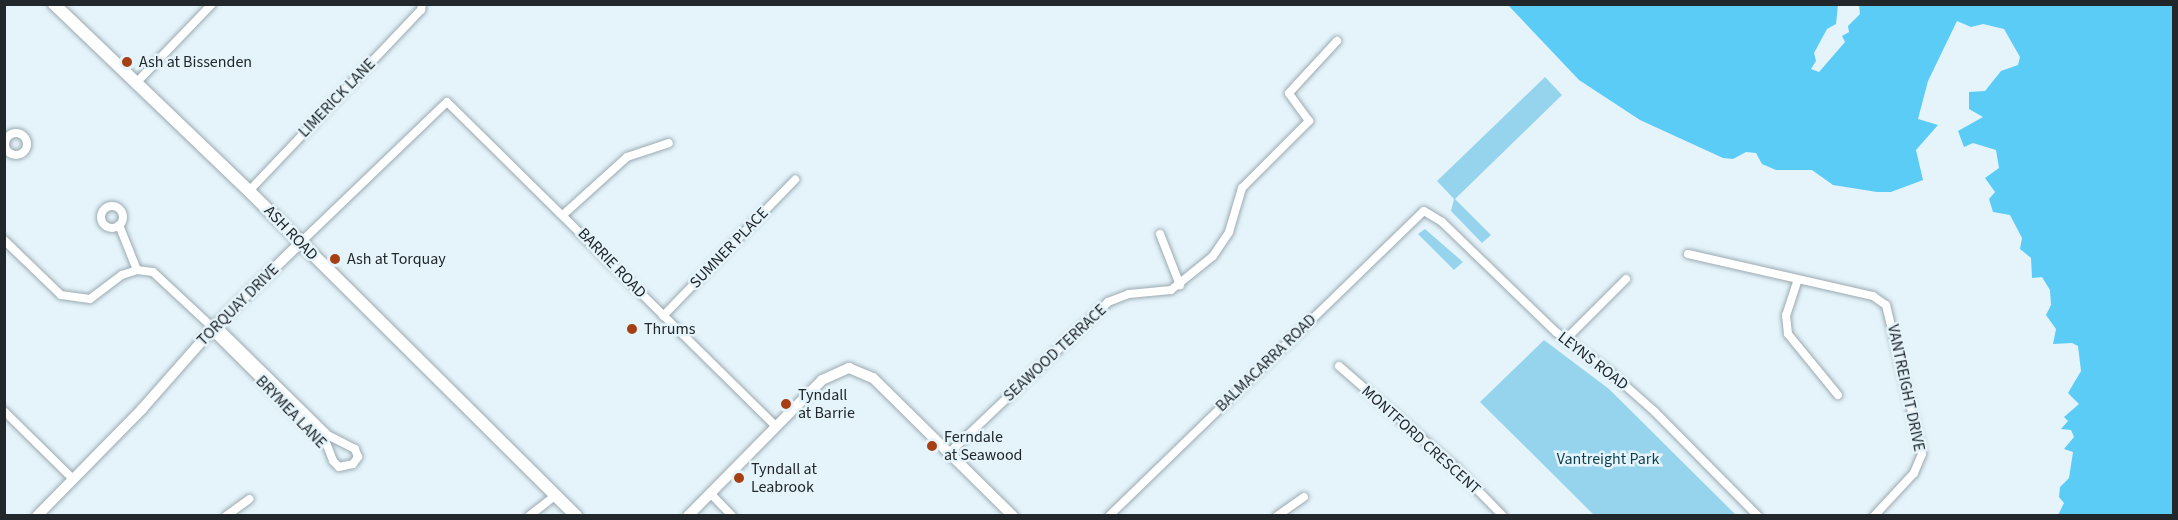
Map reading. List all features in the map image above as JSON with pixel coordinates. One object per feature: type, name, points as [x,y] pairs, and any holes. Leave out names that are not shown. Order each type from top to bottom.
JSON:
[{"type":"main road","name":"ASH ROAD","points":[[54,4],[301,242],[576,516]]},
{"type":"street","points":[[136,82],[212,4]]},
{"type":"street","name":"LIMERICK LANE","points":[[249,191],[421,10],[422,4]]},
{"type":"street","name":"SEAWOOD TERRACE","points":[[949,453],[1108,302],[1129,294],[1160,293],[1180,285],[1225,240],[1242,188],[1309,121],[1289,93],[1337,41]]},
{"type":"street","name":"BARRIE ROAD","points":[[447,102],[564,214],[776,427]]},
{"type":"street","name":"TORQUAY DRIVE","points":[[37,516],[214,328],[447,102]]},
{"type":"street","points":[[564,214],[627,157],[669,142]]},
{"type":"street","name":"SUMNER PLACE","points":[[663,316],[795,180]]},
{"type":"street","name":"LEYNS ROAD","points":[[1424,211],[1442,222],[1566,339],[1655,412],[1758,516]]},
{"type":"street","name":"BALMACARRA ROAD","points":[[1109,516],[1424,211]]},
{"type":"street","points":[[119,225],[136,270]]},
{"type":"street","points":[[1160,234],[1180,285]]},
{"type":"street","points":[[4,240],[47,285],[75,299],[97,296],[122,275],[136,270],[153,272],[167,282],[214,328]]},
{"type":"street","name":"VANTREIGHT DRIVE","points":[[1688,254],[1797,282],[1873,296],[1888,310],[1922,454],[1914,473],[1874,516]]},
{"type":"street","points":[[1566,339],[1626,279]]},
{"type":"street","points":[[1797,282],[1786,315],[1788,334],[1838,395]]},
{"type":"street","name":"BRYMEA LANE","points":[[214,328],[329,436],[350,443],[357,458],[353,464],[339,467],[333,461],[327,445],[214,328]]},
{"type":"street","name":"MONTFORD CRESCENT","points":[[1338,366],[1456,468],[1503,516]]},
{"type":"street","points":[[688,516],[828,375],[849,368],[873,378],[1013,516]]},
{"type":"street","points":[[4,411],[73,479]]},
{"type":"street","points":[[710,493],[732,516]]},
{"type":"street","points":[[529,516],[556,495]]},
{"type":"street","points":[[1277,516],[1304,496]]},
{"type":"street","points":[[226,516],[249,499]]},
{"type":"green space","points":[[1545,77],[1562,95],[1455,199],[1491,235],[1482,243],[1451,211],[1454,199],[1437,181]]},
{"type":"green space","points":[[1425,229],[1463,262],[1454,270],[1418,234]]},
{"type":"green space","name":"Vantreight Park","points":[[1544,340],[1609,389],[1736,515],[1594,515],[1480,402]]},
{"type":"shaded area","points":[[1508,5],[1838,5],[1836,24],[1827,29],[1814,53],[1816,61],[1811,69],[1819,72],[1845,42],[1842,36],[1849,32],[1848,26],[1860,14],[1859,5],[2173,5],[2173,515],[2058,515],[2064,503],[2059,497],[2060,487],[2069,478],[2073,452],[2064,449],[2074,437],[2071,430],[2061,429],[2068,421],[2064,417],[2079,404],[2068,393],[2081,371],[2078,346],[2072,343],[2053,344],[2056,329],[2046,315],[2051,305],[2050,290],[2042,277],[2032,278],[2031,258],[2020,249],[2022,238],[2010,215],[1993,212],[1989,199],[1995,192],[1985,178],[1999,168],[1996,150],[1973,143],[1964,147],[1958,131],[1983,117],[1969,109],[1969,92],[1985,91],[2001,71],[2018,65],[2020,57],[2004,29],[1983,24],[1971,27],[1957,21],[1928,81],[1918,119],[1938,125],[1916,150],[1923,180],[1891,192],[1877,192],[1833,185],[1812,170],[1776,170],[1762,164],[1756,153],[1746,152],[1733,159],[1723,158],[1640,120],[1579,80]]},
{"type":"place","name":"Ash at Bissenden","points":[[127,62]]},
{"type":"place","name":"Ash at Torquay","points":[[335,259]]},
{"type":"place","name":"Thrums","points":[[632,329]]},
{"type":"place","name":"Tyndall at Barrie","points":[[786,404]]},
{"type":"place","name":"Ferndale at Seawood","points":[[932,446]]},
{"type":"place","name":"Tyndall at Leabrook","points":[[739,478]]}]
